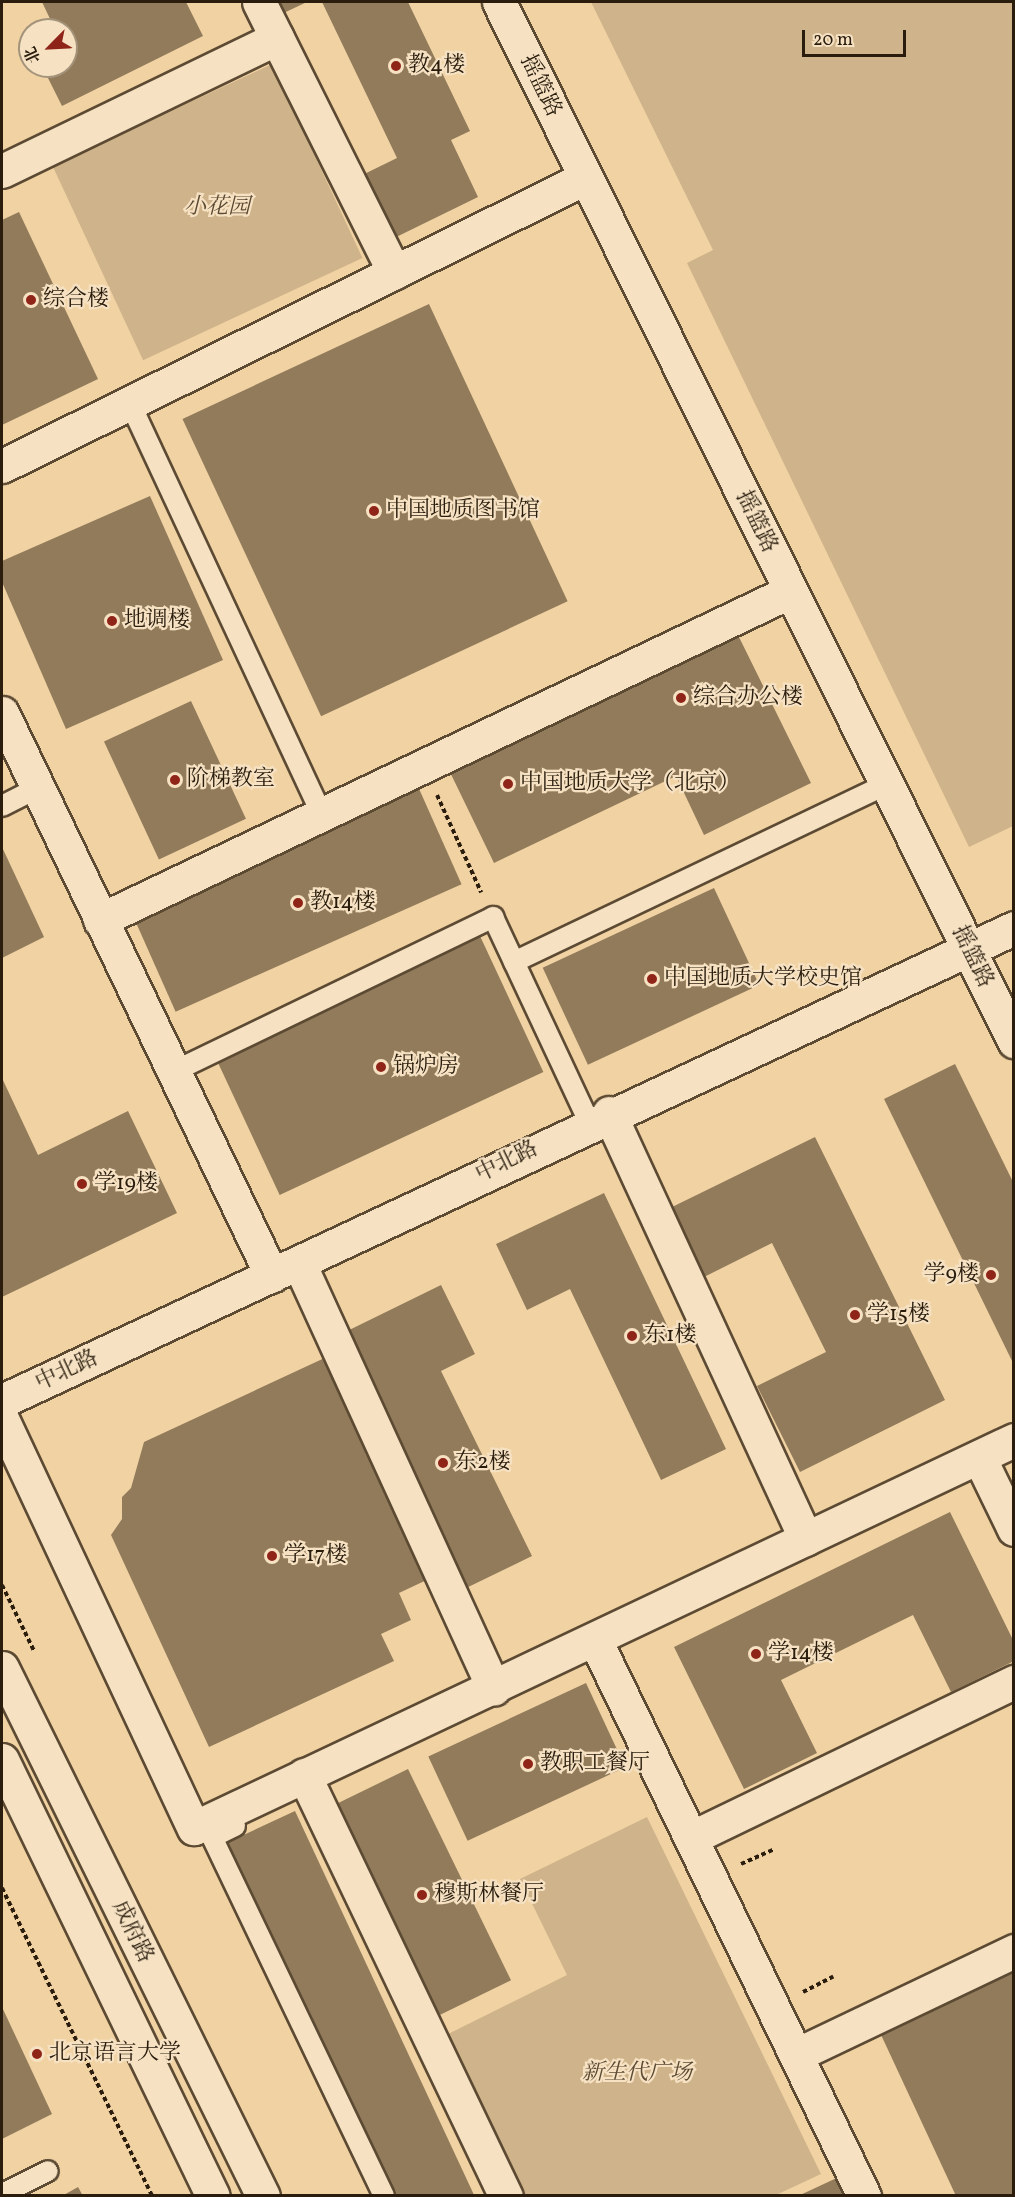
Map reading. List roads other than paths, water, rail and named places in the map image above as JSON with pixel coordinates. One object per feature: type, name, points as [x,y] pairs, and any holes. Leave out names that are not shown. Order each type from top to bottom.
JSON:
[{"type":"street","points":[[259,2],[394,272]]},
{"type":"street","name":"摇篮路","points":[[499,2],[1014,1041]]},
{"type":"street","points":[[2,171],[277,38]]},
{"type":"street","points":[[2,466],[585,178]]},
{"type":"street","points":[[100,920],[320,811],[791,591]]},
{"type":"street","points":[[2,713],[173,1072],[286,1269],[494,1688]]},
{"type":"street","name":"中北路","points":[[2,1401],[286,1269],[599,1118],[1014,928]]},
{"type":"street","points":[[599,1118],[806,1539]]},
{"type":"street","points":[[2,1419],[194,1828],[308,1783],[494,1688],[1014,1440]]},
{"type":"street","points":[[979,1457],[1014,1529]]},
{"type":"street","points":[[595,1640],[864,2196]]},
{"type":"street","name":"成府路","points":[[2,1668],[263,2196]]},
{"type":"street","points":[[691,1838],[1014,1683]]},
{"type":"street","name":"成府路","points":[[2,1760],[213,2196]]},
{"type":"street","points":[[308,1783],[506,2196]]},
{"type":"street","points":[[796,2055],[1014,1950]]},
{"type":"lane","points":[[130,403],[320,811]]},
{"type":"lane","points":[[514,962],[887,784]]},
{"type":"lane","points":[[2,806],[37,788]]},
{"type":"lane","points":[[173,1072],[493,917],[514,962],[599,1118]]},
{"type":"lane","points":[[308,1783],[212,1837],[384,2196]]},
{"type":"lane","points":[[2,2194],[48,2171]]},
{"type":"place","name":"教4楼","points":[[396,66]]},
{"type":"place","name":"综合楼","points":[[31,300]]},
{"type":"place","name":"中国地质图书馆","points":[[374,511]]},
{"type":"place","name":"地调楼","points":[[112,621]]},
{"type":"place","name":"综合办公楼","points":[[681,698]]},
{"type":"place","name":"阶梯教室","points":[[175,780]]},
{"type":"place","name":"中国地质大学（北京）","points":[[508,784]]},
{"type":"place","name":"教14楼","points":[[298,903]]},
{"type":"place","name":"中国地质大学校史馆","points":[[652,979]]},
{"type":"place","name":"锅炉房","points":[[381,1067]]},
{"type":"place","name":"学19楼","points":[[82,1184]]},
{"type":"place","name":"学9楼","points":[[991,1275]]},
{"type":"place","name":"学15楼","points":[[855,1315]]},
{"type":"place","name":"东1楼","points":[[632,1336]]},
{"type":"place","name":"东2楼","points":[[443,1463]]},
{"type":"place","name":"学17楼","points":[[272,1556]]},
{"type":"place","name":"学14楼","points":[[756,1654]]},
{"type":"place","name":"教职工餐厅","points":[[528,1764]]},
{"type":"place","name":"穆斯林餐厅","points":[[422,1895]]},
{"type":"place","name":"北京语言大学","points":[[37,2054]]},
{"type":"park label","name":"小花园","points":[[217,208]]},
{"type":"park label","name":"新生代广场","points":[[637,2074]]}]
